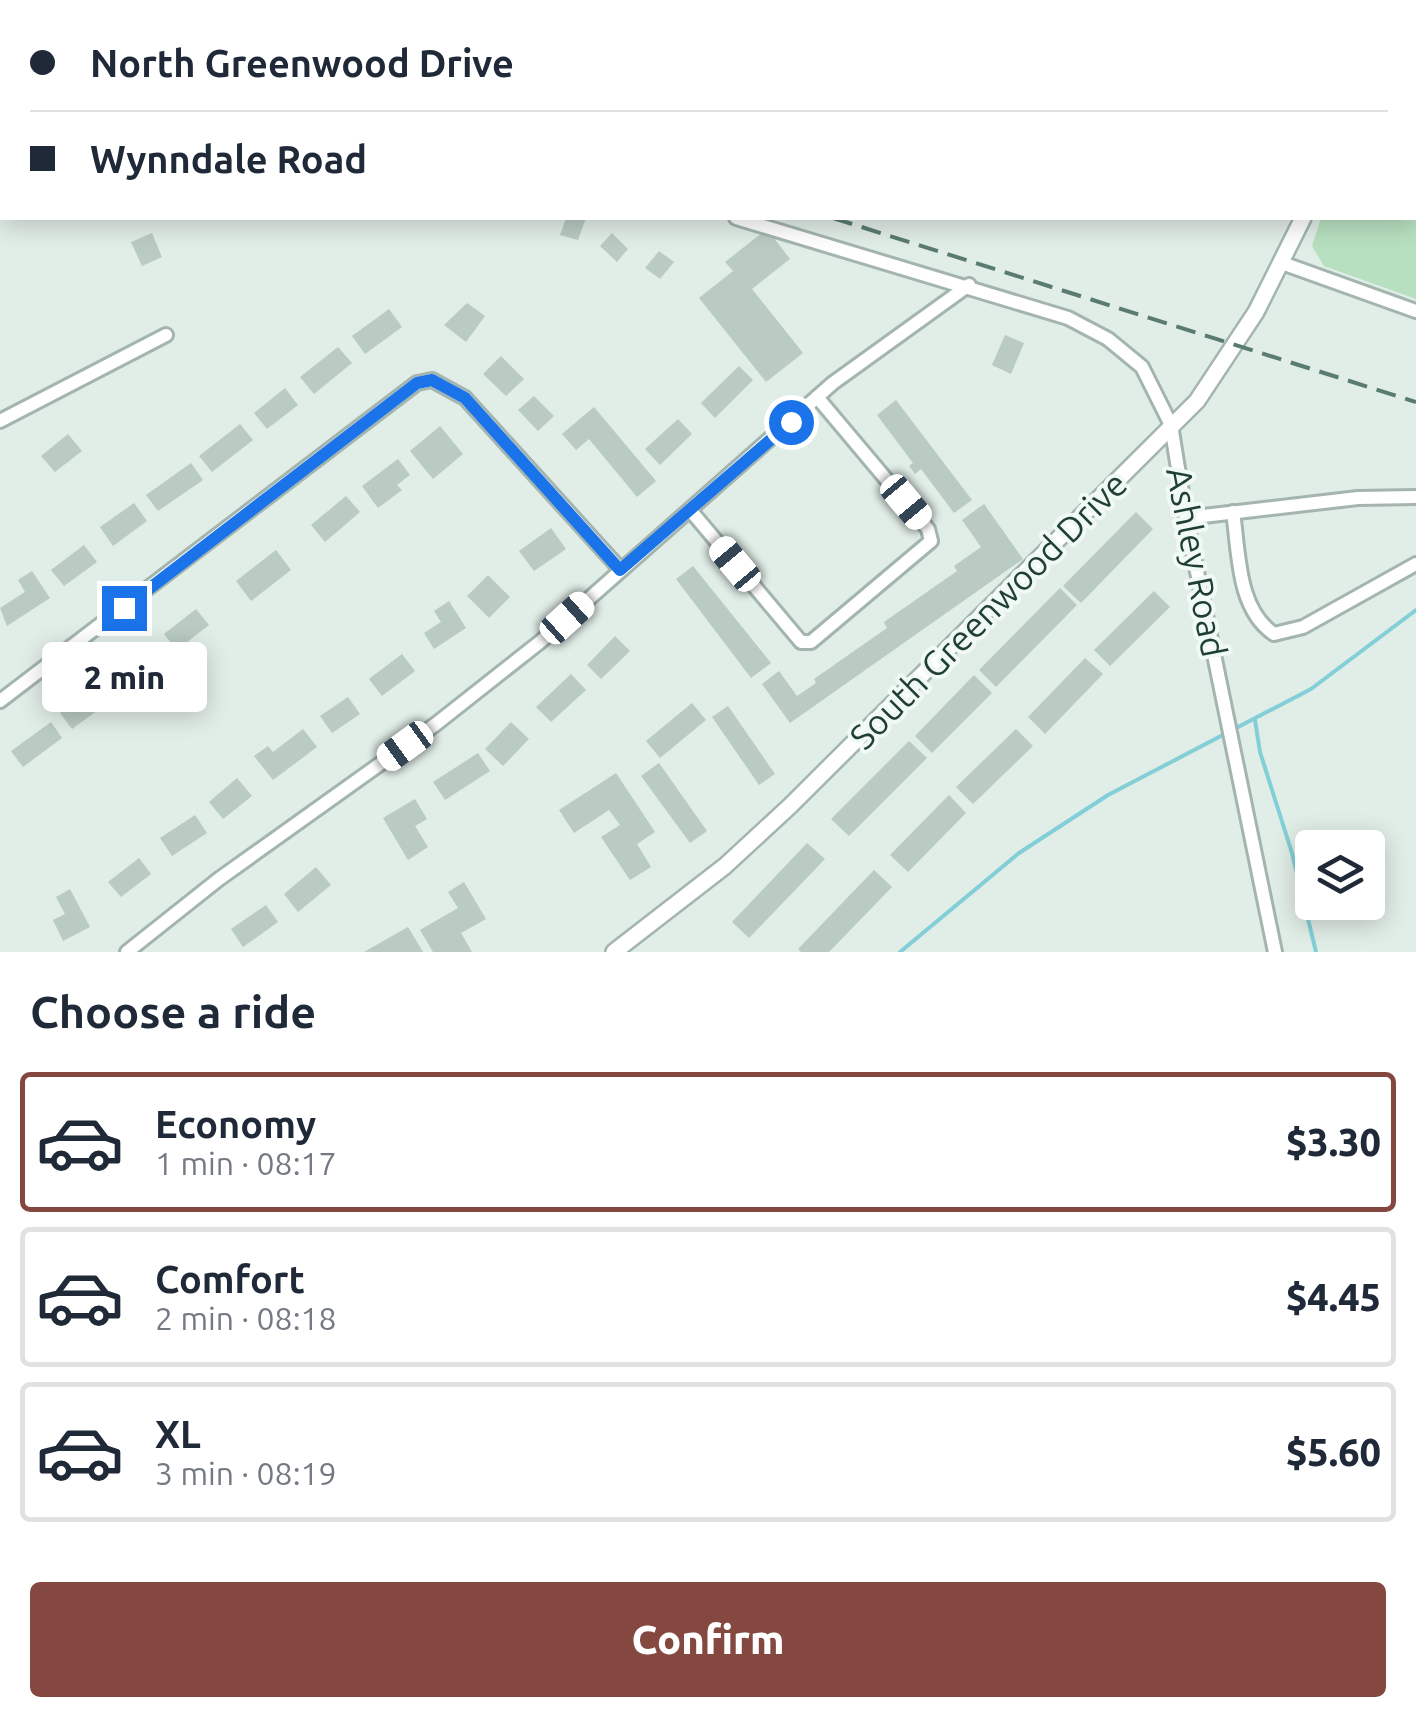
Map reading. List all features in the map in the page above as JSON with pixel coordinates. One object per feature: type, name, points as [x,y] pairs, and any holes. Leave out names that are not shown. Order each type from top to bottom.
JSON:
[{"type":"street","name":"Ashley Road","points":[[743,220],[969,285],[1068,318],[1108,339],[1142,366],[1171,425],[1186,518],[1275,952]]},
{"type":"street","name":"South Greenwood Drive","points":[[614,952],[725,866],[790,806],[1171,425],[1216,376],[1282,263],[1302,220]]},
{"type":"street","points":[[1282,263],[1416,311]]},
{"type":"street","points":[[128,952],[219,879],[436,724],[540,642],[817,397],[870,353],[969,285]]},
{"type":"street","points":[[0,421],[166,334]]},
{"type":"street","points":[[0,701],[417,383],[432,380],[465,398],[620,570]]},
{"type":"street","points":[[691,512],[801,642],[811,642],[901,569],[931,541],[928,529],[817,397]]},
{"type":"street","points":[[1186,518],[1358,498],[1416,498]]},
{"type":"street","points":[[1233,512],[1250,607],[1262,626],[1274,634],[1304,628],[1416,564]]},
{"type":"green space","points":[[1320,220],[1416,220],[1416,299],[1324,266],[1312,246]]},
{"type":"building","points":[[565,220],[585,220],[578,240],[560,235]]},
{"type":"building","points":[[767,229],[790,259],[752,289],[803,353],[766,382],[699,298],[733,271],[725,262]]},
{"type":"building","points":[[152,233],[162,257],[142,266],[131,242]]},
{"type":"building","points":[[612,233],[628,249],[617,262],[600,246]]},
{"type":"building","points":[[659,251],[674,262],[660,279],[645,268]]},
{"type":"building","points":[[467,303],[485,316],[466,342],[444,325]]},
{"type":"building","points":[[389,309],[402,327],[365,354],[352,336]]},
{"type":"building","points":[[1005,335],[1024,343],[1011,374],[992,365]]},
{"type":"building","points":[[338,347],[352,363],[314,394],[300,377]]},
{"type":"building","points":[[501,356],[524,379],[506,396],[483,374]]},
{"type":"building","points":[[739,366],[753,380],[715,418],[701,403]]},
{"type":"building","points":[[285,388],[298,405],[267,429],[254,413]]},
{"type":"building","points":[[534,396],[554,416],[538,431],[518,410]]},
{"type":"building","points":[[896,400],[972,500],[954,513],[921,469],[915,474],[909,466],[913,463],[877,415]]},
{"type":"building","points":[[594,407],[656,481],[637,497],[589,439],[576,450],[562,434]]},
{"type":"building","points":[[678,419],[692,434],[660,465],[645,449]]},
{"type":"building","points":[[240,424],[253,440],[212,472],[199,456]]},
{"type":"building","points":[[440,426],[463,454],[433,479],[410,451]]},
{"type":"building","points":[[68,434],[82,451],[55,472],[41,456]]},
{"type":"building","points":[[398,459],[410,475],[397,485],[402,490],[378,508],[362,486]]},
{"type":"building","points":[[191,463],[203,480],[158,511],[146,495]]},
{"type":"building","points":[[346,496],[360,512],[325,542],[311,525]]},
{"type":"building","points":[[134,503],[147,521],[113,546],[100,527]]},
{"type":"building","points":[[984,504],[1023,559],[790,723],[762,684],[779,671],[797,696],[816,683],[814,679],[887,628],[884,622],[957,571],[954,566],[981,547],[962,520]]},
{"type":"building","points":[[1136,512],[1153,529],[1081,603],[1063,586]]},
{"type":"building","points":[[551,528],[566,549],[534,571],[519,551]]},
{"type":"building","points":[[84,545],[97,562],[64,586],[51,570]]},
{"type":"building","points":[[276,550],[291,570],[251,601],[236,581]]},
{"type":"building","points":[[693,566],[771,663],[751,678],[676,579]]},
{"type":"building","points":[[32,571],[50,598],[7,626],[0,608],[25,592],[18,580]]},
{"type":"building","points":[[488,575],[510,597],[489,618],[467,596]]},
{"type":"building","points":[[1060,588],[1077,605],[996,687],[979,670]]},
{"type":"building","points":[[1154,591],[1170,607],[1110,666],[1094,650]]},
{"type":"building","points":[[449,601],[466,628],[434,649],[424,633],[441,622],[434,611]]},
{"type":"building","points":[[196,609],[209,625],[177,650],[164,634]]},
{"type":"building","points":[[615,636],[630,651],[601,679],[587,665]]},
{"type":"building","points":[[150,650],[159,667],[144,674],[148,683],[128,694],[115,668]]},
{"type":"building","points":[[402,654],[415,671],[382,696],[369,679]]},
{"type":"building","points":[[1085,658],[1103,674],[1045,734],[1028,717]]},
{"type":"building","points":[[571,674],[586,690],[551,722],[536,707]]},
{"type":"building","points":[[974,675],[992,693],[932,753],[915,736]]},
{"type":"building","points":[[100,683],[112,700],[72,729],[60,713]]},
{"type":"building","points":[[348,697],[360,714],[332,733],[320,716]]},
{"type":"building","points":[[692,703],[706,720],[660,758],[646,741]]},
{"type":"building","points":[[728,706],[775,774],[759,785],[712,717]]},
{"type":"building","points":[[51,722],[62,738],[23,767],[11,751]]},
{"type":"building","points":[[511,722],[529,739],[503,766],[485,749]]},
{"type":"building","points":[[303,729],[317,747],[273,780],[254,756],[268,746],[273,752]]},
{"type":"building","points":[[1016,729],[1033,746],[973,804],[956,787]]},
{"type":"building","points":[[909,741],[927,758],[849,836],[831,819]]},
{"type":"building","points":[[478,753],[490,771],[445,800],[433,782]]},
{"type":"building","points":[[659,763],[707,831],[690,843],[641,776]]},
{"type":"building","points":[[616,773],[655,832],[637,844],[651,867],[630,880],[601,837],[620,825],[609,810],[574,833],[559,810]]},
{"type":"building","points":[[237,778],[252,796],[223,819],[209,802]]},
{"type":"building","points":[[949,795],[966,813],[908,872],[890,855]]},
{"type":"building","points":[[415,799],[427,819],[415,826],[428,847],[408,860],[383,818]]},
{"type":"building","points":[[195,815],[207,833],[172,856],[160,838]]},
{"type":"building","points":[[807,843],[825,859],[749,938],[732,922]]},
{"type":"building","points":[[139,858],[151,874],[121,897],[108,882]]},
{"type":"building","points":[[316,867],[331,885],[298,912],[284,894]]},
{"type":"building","points":[[874,870],[892,887],[829,952],[801,952],[798,949]]},
{"type":"building","points":[[464,882],[486,919],[461,933],[472,952],[433,952],[420,930],[458,908],[448,892]]},
{"type":"building","points":[[70,889],[90,927],[63,941],[53,920],[65,914],[56,897]]},
{"type":"building","points":[[266,905],[278,922],[243,947],[231,929]]},
{"type":"building","points":[[408,927],[423,952],[364,952]]},
{"type":"waterway","points":[[900,952],[1019,853],[1108,795],[1311,689],[1416,610]]},
{"type":"waterway","points":[[1255,720],[1260,752],[1292,853],[1316,952]]},
{"type":"railway","points":[[839,220],[1416,402]]},
{"type":"route","points":[[124,608],[417,383],[432,380],[465,398],[620,570],[791,422]]}]
